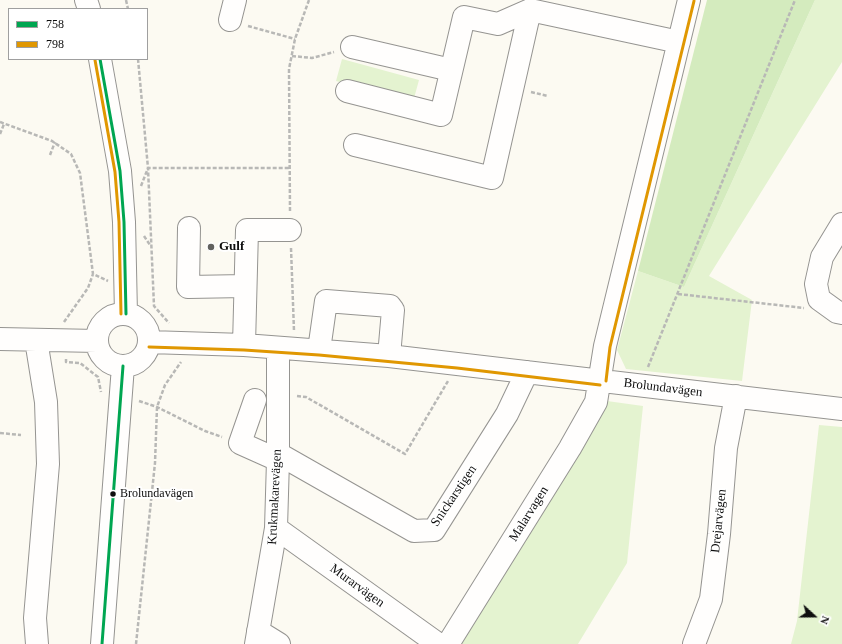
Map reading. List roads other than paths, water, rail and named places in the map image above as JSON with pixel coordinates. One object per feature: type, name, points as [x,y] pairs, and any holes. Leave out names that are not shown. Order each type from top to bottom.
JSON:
[{"type":"street","name":"Malarvagen","points":[[448,644],[570,448],[596,402],[601,380],[605,346],[689,0]]},
{"type":"street","points":[[347,91],[441,115],[464,17],[498,24],[530,10],[679,42]]},
{"type":"street","points":[[355,145],[492,178],[530,10]]},
{"type":"street","points":[[352,47],[451,70]]},
{"type":"street","points":[[100,60],[120,171],[124,222],[126,314]]},
{"type":"street","points":[[842,224],[822,257],[816,284],[820,299],[837,312],[842,312]]},
{"type":"street","points":[[189,228],[188,287],[245,286]]},
{"type":"street","points":[[244,345],[247,230],[290,230]]},
{"type":"street","points":[[319,350],[326,301],[390,306],[393,310],[390,356]]},
{"type":"street","points":[[126,314],[135,317],[142,323],[147,332],[148,342],[146,352],[140,359],[123,366],[117,365],[106,359],[100,352],[97,341],[100,329],[106,321],[115,316],[126,314]]},
{"type":"street","points":[[0,339],[97,341]]},
{"type":"street","points":[[36,340],[46,402],[48,464],[35,618],[37,644]]},
{"type":"street","name":"Brolundavägen","points":[[148,342],[244,345],[390,356],[842,409]]},
{"type":"street","name":"Krukmakarevägen","points":[[257,638],[276,528],[278,394],[286,348]]},
{"type":"street","points":[[102,644],[123,366]]},
{"type":"street","name":"Snickarstigen","points":[[278,456],[414,531],[434,530],[507,414],[527,372]]},
{"type":"street","name":"Drejarvägen","points":[[694,644],[711,599],[726,448],[736,396]]},
{"type":"street","points":[[255,400],[240,443],[278,456]]},
{"type":"street","name":"Murarvägen","points":[[276,528],[438,644]]},
{"type":"street","points":[[257,638],[279,644]]},
{"type":"place","name":"Gulf","points":[[211,247]]},
{"type":"place","name":"Brolundavägen","points":[[113,494]]}]
